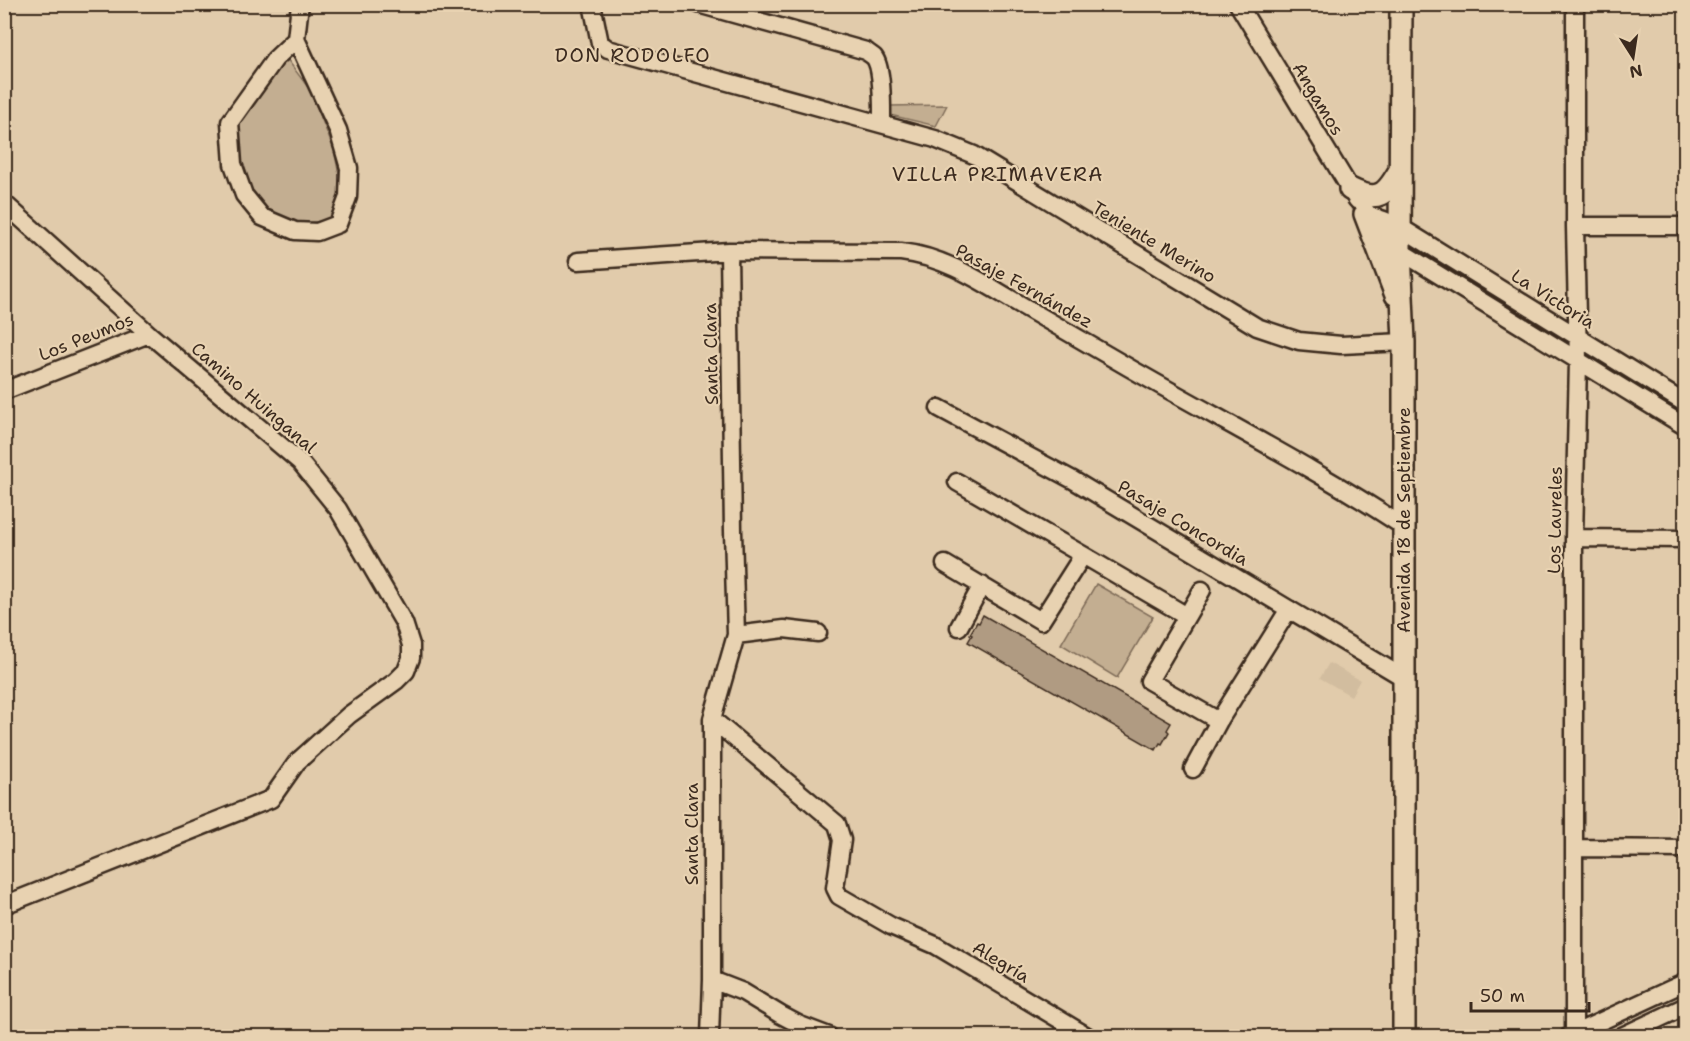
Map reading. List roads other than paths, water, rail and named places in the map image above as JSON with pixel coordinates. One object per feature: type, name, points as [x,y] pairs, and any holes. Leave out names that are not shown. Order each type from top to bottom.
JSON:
[{"type":"main road","name":"Avenida 18 de Septiembre","points":[[1401,4],[1400,251],[1404,342],[1404,1036]]},
{"type":"main road","points":[[1350,189],[1367,197],[1378,195],[1388,188],[1400,170]]},
{"type":"main road","points":[[1365,214],[1402,312]]},
{"type":"street","points":[[296,39],[275,59],[230,122],[233,164],[244,195],[262,217],[295,231],[317,232],[338,224],[348,197],[349,168],[338,130],[296,39],[300,4]]},
{"type":"street","name":"Teniente Merino","points":[[592,4],[600,43],[608,49],[882,123],[935,139],[974,155],[1257,327],[1299,341],[1341,345],[1404,342]]},
{"type":"street","points":[[698,4],[866,51],[877,63],[882,123]]},
{"type":"street","name":"Angamos","points":[[1238,4],[1365,214],[1400,251]]},
{"type":"street","name":"Los Laureles","points":[[1572,1036],[1574,538],[1578,361],[1575,226],[1575,4]]},
{"type":"street","name":"Camino Huinganal","points":[[4,203],[149,334],[300,462],[338,509],[404,623],[411,645],[411,658],[406,671],[396,681],[349,715],[297,762],[271,799],[4,905]]},
{"type":"street","points":[[1365,214],[1400,227]]},
{"type":"street","points":[[1575,226],[1686,226]]},
{"type":"street","name":"La Victoria","points":[[1400,227],[1686,404]]},
{"type":"street","name":"Pasaje Fernández","points":[[578,261],[729,251],[921,254],[944,262],[976,279],[1322,476],[1404,527]]},
{"type":"street","name":"Santa Clara","points":[[710,1036],[712,719],[736,635],[729,251]]},
{"type":"street","points":[[1400,251],[1686,427]]},
{"type":"street","name":"Los Peumos","points":[[4,391],[149,334]]},
{"type":"street","name":"Pasaje Concordia","points":[[939,408],[1073,480],[1404,678]]},
{"type":"street","points":[[957,482],[1187,616]]},
{"type":"street","points":[[1574,538],[1686,538]]},
{"type":"street","points":[[945,564],[1041,621],[1083,555]]},
{"type":"street","points":[[959,627],[982,585]]},
{"type":"street","points":[[1202,590],[1149,681],[1219,721]]},
{"type":"street","points":[[1193,769],[1219,721],[1289,609]]},
{"type":"street","points":[[736,635],[784,629],[818,633]]},
{"type":"street","name":"Alegría","points":[[712,719],[837,824],[842,840],[835,888],[839,896],[891,926],[935,945],[1087,1036]]},
{"type":"street","points":[[1574,848],[1686,849]]},
{"type":"street","points":[[712,980],[743,992],[781,1016],[829,1036]]},
{"type":"street","points":[[1572,1036],[1686,982]]},
{"type":"street","points":[[1622,1036],[1686,1006]]},
{"type":"district","name":"DON RODOLFO","points":[[633,55]]},
{"type":"district","name":"VILLA PRIMAVERA","points":[[998,174]]}]
